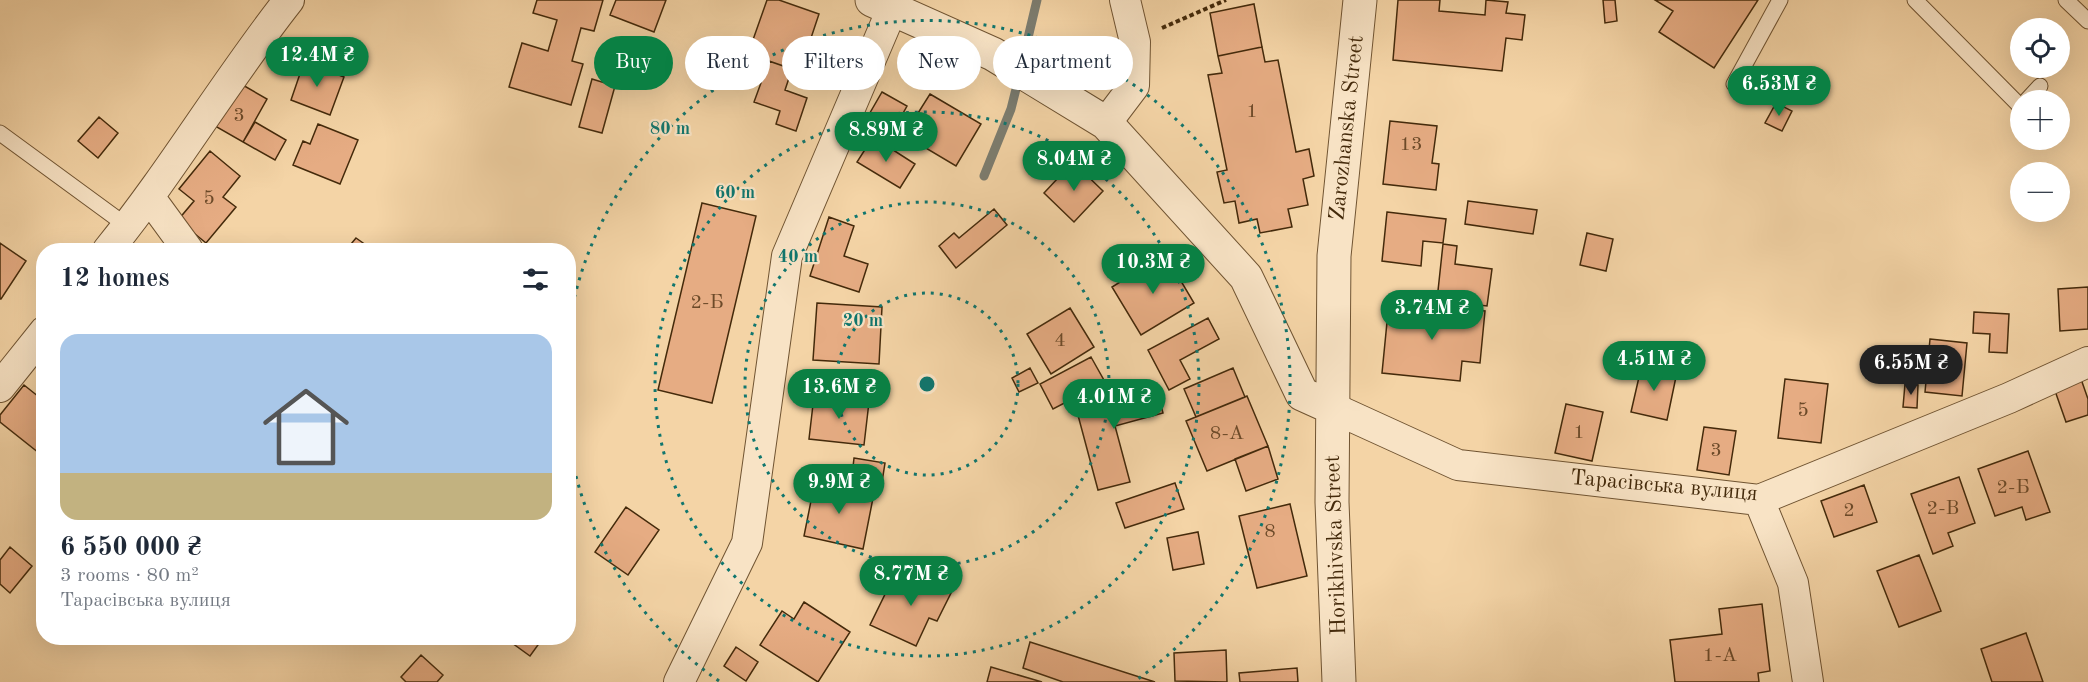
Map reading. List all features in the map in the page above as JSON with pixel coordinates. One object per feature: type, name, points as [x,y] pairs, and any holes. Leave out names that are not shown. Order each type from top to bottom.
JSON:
[{"type":"street","points":[[114,243],[150,198],[242,60],[289,0]]},
{"type":"street","points":[[1106,123],[1134,86],[1134,42],[1125,0]]},
{"type":"street","name":"Zarozhanska Street","points":[[1334,256],[1360,0]]},
{"type":"street","points":[[679,682],[747,543],[787,256],[883,4],[993,54],[1106,123],[1246,277],[1302,394],[1333,408]]},
{"type":"street","points":[[150,198],[183,243]]},
{"type":"street","name":"Horikhivska Street","points":[[1334,256],[1332,502],[1339,682]]},
{"type":"street","points":[[0,387],[36,342]]},
{"type":"street","name":"Тарасівська вулиця","points":[[1333,408],[1458,465],[1758,500],[2009,398],[2088,362]]},
{"type":"street","points":[[1758,500],[1792,583],[1808,682]]},
{"type":"lane","points":[[1734,84],[1780,0]]},
{"type":"lane","points":[[1915,0],[2010,96]]},
{"type":"lane","points":[[2066,0],[2088,21]]},
{"type":"lane","points":[[2036,90],[2040,86]]},
{"type":"lane","points":[[0,133],[127,226]]},
{"type":"path","points":[[1134,42],[1226,0]]},
{"type":"building","points":[[537,0],[603,0],[594,31],[581,28],[572,61],[583,64],[571,105],[509,87],[522,43],[548,51],[557,20],[533,13]]},
{"type":"building","points":[[616,0],[666,0],[654,32],[610,15]]},
{"type":"building","points":[[767,0],[779,0],[819,14],[812,36],[782,36],[782,66],[770,62],[770,36],[754,36]]},
{"type":"building","points":[[1398,0],[1440,0],[1439,11],[1485,15],[1486,0],[1508,2],[1506,13],[1525,15],[1522,40],[1506,38],[1502,71],[1393,60]]},
{"type":"building","points":[[1603,0],[1615,0],[1617,21],[1605,23]]},
{"type":"building","points":[[1655,0],[1758,0],[1714,68],[1659,32],[1673,11]]},
{"type":"building","points":[[1254,4],[1262,47],[1218,56],[1210,13]]},
{"type":"building","points":[[1262,47],[1265,62],[1278,60],[1296,152],[1309,149],[1314,176],[1303,179],[1308,205],[1288,209],[1292,227],[1260,233],[1257,219],[1239,223],[1235,201],[1224,203],[1217,172],[1227,170],[1208,75],[1222,73],[1218,56]]},
{"type":"building","points":[[770,61],[782,66],[782,90],[807,98],[796,131],[776,124],[780,111],[754,102],[758,90],[770,90]]},
{"type":"building","points":[[304,62],[344,77],[330,115],[291,100]]},
{"type":"building","points":[[592,79],[594,80],[594,90],[614,90],[602,133],[579,127]]},
{"type":"building","points":[[234,80],[267,99],[243,142],[215,126]]},
{"type":"building","points":[[882,92],[907,106],[892,133],[867,118]]},
{"type":"building","points":[[930,94],[981,124],[956,166],[919,144],[928,129],[913,121]]},
{"type":"building","points":[[1776,103],[1792,111],[1782,131],[1765,123]]},
{"type":"building","points":[[99,117],[118,133],[98,158],[78,141]]},
{"type":"building","points":[[1390,121],[1437,126],[1432,163],[1439,164],[1436,190],[1383,184]]},
{"type":"building","points":[[255,122],[286,140],[275,160],[243,142]]},
{"type":"building","points":[[318,124],[358,140],[340,184],[293,165],[303,141],[310,144]]},
{"type":"building","points":[[873,137],[915,164],[900,188],[857,162]]},
{"type":"building","points":[[210,151],[240,176],[223,197],[236,207],[206,243],[178,220],[194,201],[179,189]]},
{"type":"building","points":[[1073,162],[1103,191],[1074,222],[1044,193]]},
{"type":"building","points":[[1468,201],[1537,210],[1533,234],[1465,224]]},
{"type":"building","points":[[702,203],[756,216],[712,403],[658,390]]},
{"type":"building","points":[[994,209],[1007,225],[956,268],[939,246],[954,233],[959,238]]},
{"type":"building","points":[[1387,212],[1446,219],[1443,243],[1423,241],[1421,266],[1382,261]]},
{"type":"building","points":[[829,217],[854,226],[844,256],[868,264],[859,292],[810,276]]},
{"type":"building","points":[[1587,233],[1613,239],[1606,271],[1580,265]]},
{"type":"building","points":[[356,238],[363,243],[352,243]]},
{"type":"building","points":[[0,243],[26,261],[1,299],[0,299]]},
{"type":"building","points":[[1443,244],[1457,246],[1455,264],[1492,269],[1487,306],[1437,300]]},
{"type":"building","points":[[1165,254],[1194,303],[1141,335],[1112,287]]},
{"type":"building","points":[[2088,287],[2088,329],[2060,331],[2058,289]]},
{"type":"building","points":[[1389,302],[1485,311],[1480,363],[1462,361],[1460,381],[1382,373]]},
{"type":"building","points":[[817,303],[882,307],[879,364],[813,360]]},
{"type":"building","points":[[1070,308],[1094,347],[1051,374],[1027,334]]},
{"type":"building","points":[[1974,312],[2009,314],[2007,353],[1989,352],[1990,334],[1973,333]]},
{"type":"building","points":[[1208,318],[1219,339],[1180,360],[1190,379],[1169,390],[1148,350]]},
{"type":"building","points":[[1930,339],[1967,343],[1962,396],[1925,392]]},
{"type":"building","points":[[1091,357],[1105,382],[1053,409],[1040,384]]},
{"type":"building","points":[[1642,364],[1677,372],[1667,420],[1631,412]]},
{"type":"building","points":[[1030,368],[1038,383],[1019,392],[1012,378]]},
{"type":"building","points":[[1233,368],[1245,397],[1196,417],[1184,389]]},
{"type":"building","points":[[1785,379],[1828,384],[1821,443],[1778,438]]},
{"type":"building","points":[[2081,379],[2088,399],[2088,415],[2066,422],[2054,388]]},
{"type":"building","points":[[1155,383],[1163,413],[1115,426],[1130,482],[1098,490],[1075,404]]},
{"type":"building","points":[[1905,384],[1918,385],[1917,408],[1903,407]]},
{"type":"building","points":[[24,385],[36,395],[36,451],[0,422],[0,415]]},
{"type":"building","points":[[814,396],[869,402],[864,445],[809,439]]},
{"type":"building","points":[[1247,396],[1268,446],[1207,471],[1186,421]]},
{"type":"building","points":[[1566,404],[1603,412],[1592,461],[1555,453]]},
{"type":"building","points":[[1704,427],[1736,431],[1729,475],[1697,470]]},
{"type":"building","points":[[1268,446],[1278,479],[1246,491],[1235,459]]},
{"type":"building","points":[[2028,451],[2050,512],[2026,520],[2022,507],[1995,516],[1978,469]]},
{"type":"building","points":[[854,458],[885,463],[882,482],[858,478],[860,468],[853,467]]},
{"type":"building","points":[[1959,477],[1975,523],[1948,533],[1953,546],[1933,554],[1911,494]]},
{"type":"building","points":[[815,481],[874,493],[863,549],[804,536]]},
{"type":"building","points":[[1175,483],[1184,509],[1125,528],[1116,503]]},
{"type":"building","points":[[1864,485],[1877,522],[1834,537],[1821,501]]},
{"type":"building","points":[[1290,504],[1307,576],[1257,588],[1239,516]]},
{"type":"building","points":[[626,507],[659,530],[628,575],[595,552]]},
{"type":"building","points":[[1198,532],[1204,564],[1173,570],[1167,538]]},
{"type":"building","points":[[10,547],[32,566],[10,593],[0,584],[0,560]]},
{"type":"building","points":[[1919,555],[1941,611],[1899,627],[1877,571]]},
{"type":"building","points":[[925,573],[954,587],[937,621],[929,618],[916,646],[870,625],[894,576],[919,588]]},
{"type":"building","points":[[804,602],[850,632],[818,682],[760,645],[782,611],[794,619]]},
{"type":"building","points":[[1762,604],[1770,671],[1758,673],[1759,682],[1675,682],[1670,640],[1722,634],[1719,609]]},
{"type":"building","points":[[2026,633],[2043,682],[1992,682],[1981,649]]},
{"type":"building","points":[[1030,642],[1155,682],[1063,682],[1023,668]]},
{"type":"building","points":[[515,645],[538,645],[530,656]]},
{"type":"building","points":[[736,647],[758,662],[746,681],[724,666]]},
{"type":"building","points":[[1226,650],[1227,682],[1175,681],[1174,653]]},
{"type":"building","points":[[421,655],[443,675],[437,682],[406,682],[401,677]]},
{"type":"building","points":[[991,667],[1042,682],[987,682]]},
{"type":"building","points":[[1297,668],[1298,682],[1240,682],[1239,673]]},
{"type":"waterway","points":[[1028,36],[1037,0]]},
{"type":"waterway","points":[[984,176],[1011,109],[1016,90]]}]
